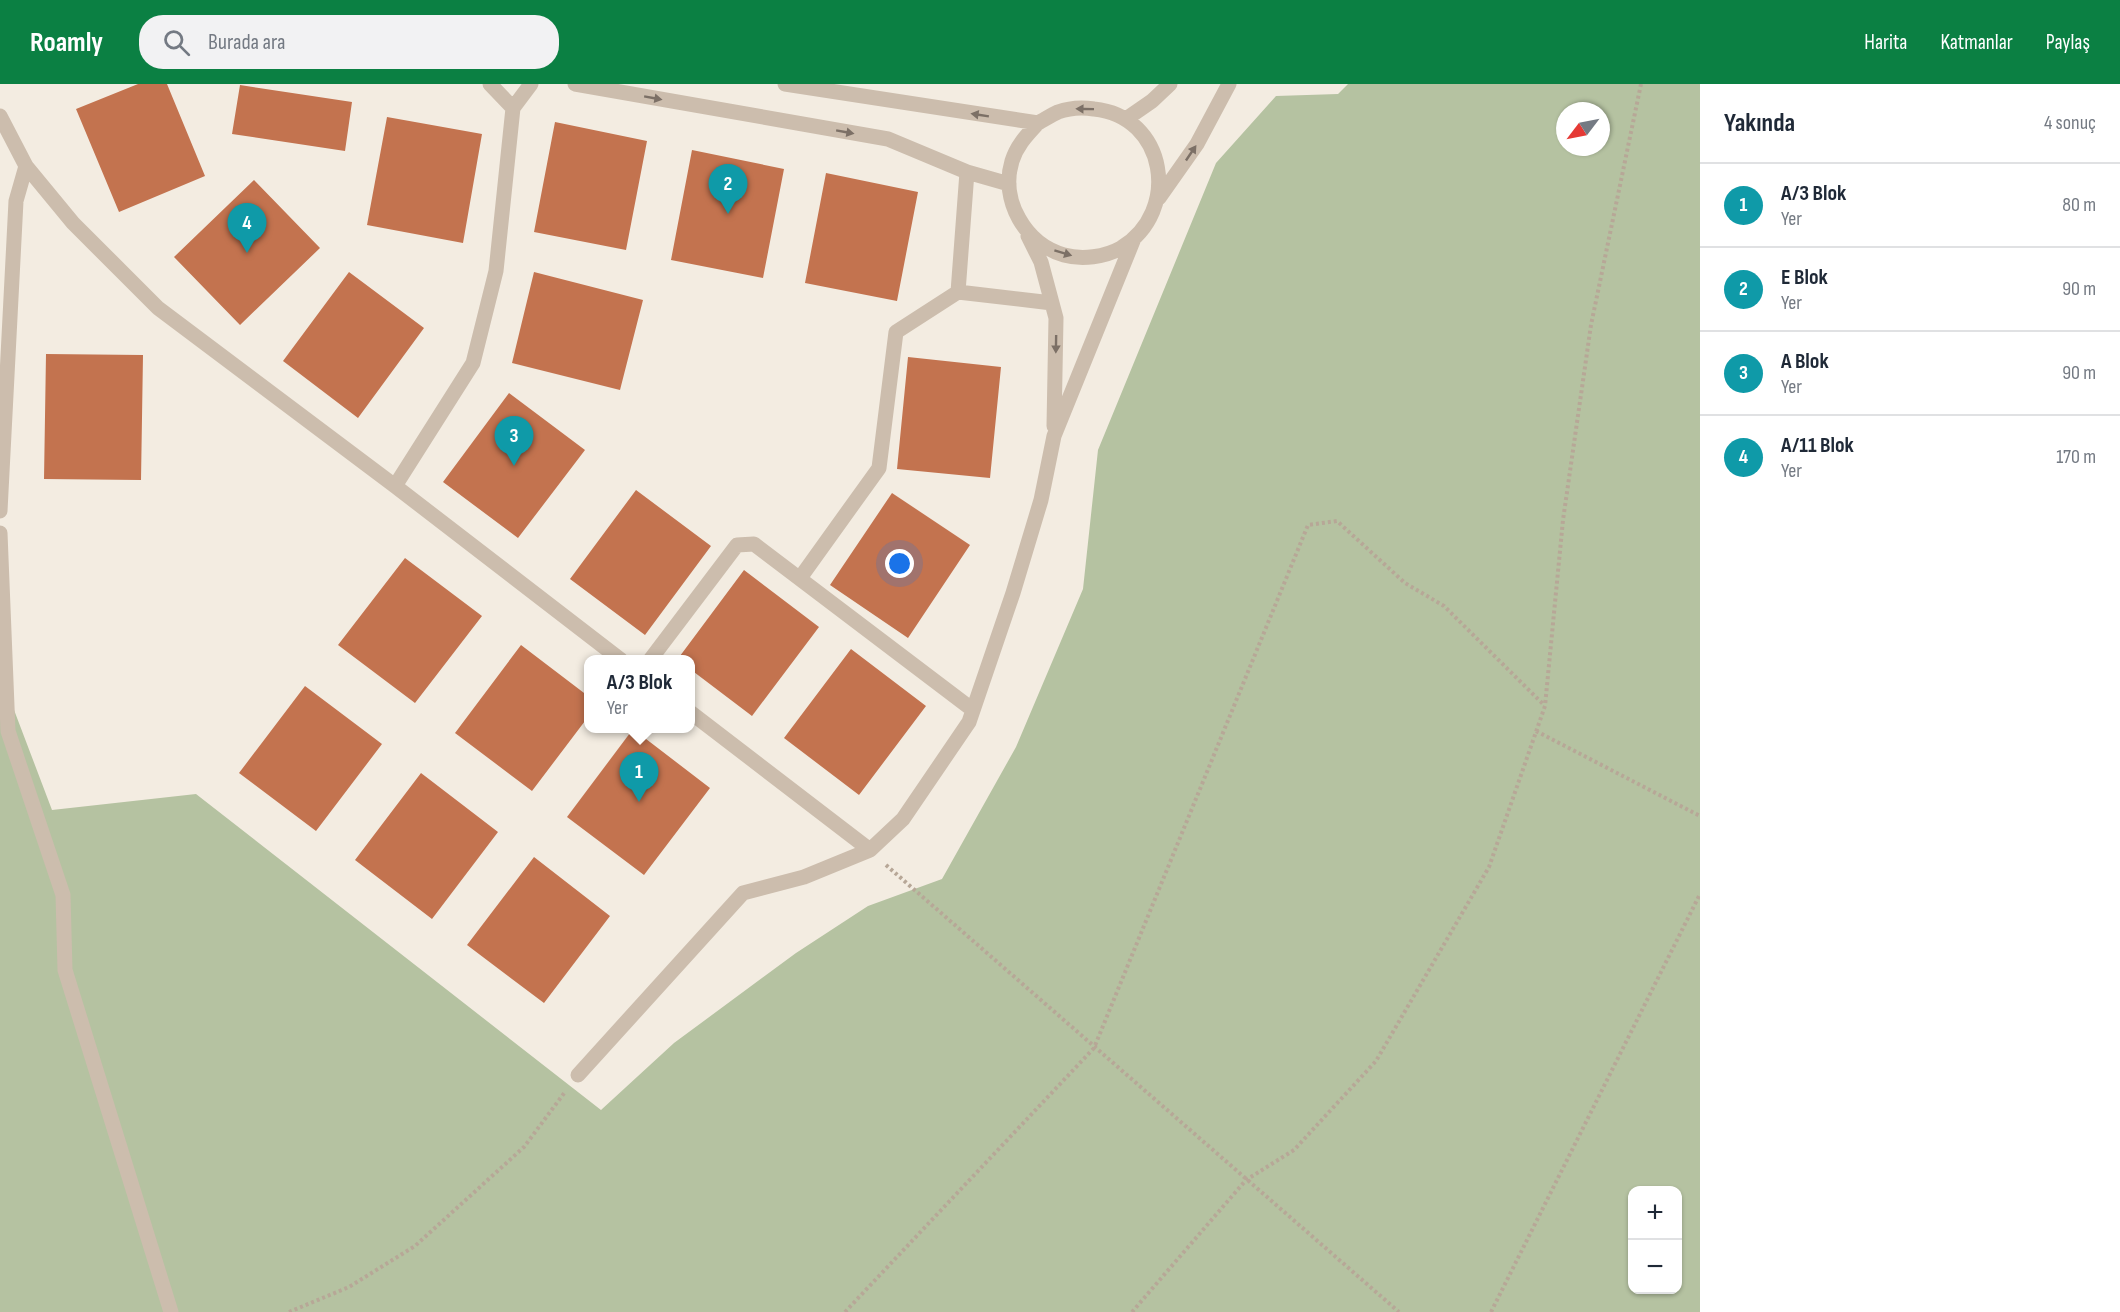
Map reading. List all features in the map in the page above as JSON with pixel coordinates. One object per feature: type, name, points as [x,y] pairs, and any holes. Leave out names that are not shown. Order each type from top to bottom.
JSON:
[{"type":"street","points":[[490,84],[513,108]]},
{"type":"street","points":[[395,486],[473,363],[496,271],[513,108],[531,84]]},
{"type":"street","points":[[575,84],[888,139],[967,172],[1009,184]]},
{"type":"street","points":[[785,84],[1038,123]]},
{"type":"street","points":[[1126,119],[1152,101],[1170,84]]},
{"type":"street","points":[[1054,436],[1133,241],[1149,222],[1158,201],[1197,144],[1229,84]]},
{"type":"street","points":[[578,1075],[743,893],[804,877],[870,850],[903,819],[969,722],[986,678],[1041,500],[1054,436],[1056,318],[1041,262],[1013,207],[1009,184],[1012,161],[1022,140],[1038,123],[1058,112],[1081,107],[1104,110],[1126,119],[1143,135],[1155,155],[1160,178],[1158,201]]},
{"type":"street","points":[[0,116],[26,166],[73,223],[158,308],[615,655]]},
{"type":"street","points":[[0,511],[16,201],[26,166]]},
{"type":"street","points":[[958,292],[967,172]]},
{"type":"street","points":[[1024,228],[1042,245],[1064,255],[1089,258],[1112,253],[1133,241]]},
{"type":"street","points":[[800,579],[879,468],[896,332],[958,292],[1052,303]]},
{"type":"street","points":[[0,533],[4,732],[63,895],[65,970],[171,1312]]},
{"type":"street","points":[[654,655],[736,546],[754,544],[973,710]]},
{"type":"street","points":[[695,716],[870,850]]},
{"type":"path","points":[[1132,1312],[1246,1180],[1294,1150],[1376,1060],[1489,867],[1545,706],[1563,520],[1591,325],[1641,84]]},
{"type":"path","points":[[845,1312],[1094,1048],[1308,525],[1337,521],[1405,583],[1444,606],[1545,706]]},
{"type":"path","points":[[1536,731],[1700,816]]},
{"type":"path","points":[[870,850],[1399,1312]]},
{"type":"path","points":[[1491,1312],[1700,894]]},
{"type":"path","points":[[289,1312],[297,1311],[349,1287],[416,1246],[524,1147],[578,1075]]},
{"type":"green space","points":[[1348,84],[1700,84],[1700,1312],[0,1312],[0,673],[52,810],[196,794],[601,1110],[674,1043],[796,953],[868,906],[942,879],[1016,747],[1083,589],[1098,450],[1216,163],[1276,96],[1338,94]]},
{"type":"building","points":[[138,84],[167,84],[205,176],[119,212],[76,109]]},
{"type":"building","points":[[240,85],[352,102],[345,151],[232,134]]},
{"type":"building","points":[[387,117],[482,134],[463,243],[367,225]]},
{"type":"building","points":[[555,122],[647,141],[626,250],[534,232]]},
{"type":"building","points":[[692,150],[784,169],[763,278],[671,260]]},
{"type":"building","points":[[826,173],[918,192],[897,301],[805,283]]},
{"type":"building","points":[[254,180],[320,248],[240,325],[174,257]]},
{"type":"building","points":[[349,272],[424,328],[358,418],[283,361]]},
{"type":"building","points":[[534,272],[643,300],[620,390],[512,363]]},
{"type":"building","points":[[46,354],[143,355],[141,480],[44,479]]},
{"type":"building","points":[[908,357],[1001,367],[990,478],[897,469]]},
{"type":"building","points":[[509,393],[585,450],[518,538],[443,482]]},
{"type":"building","points":[[636,490],[711,546],[645,635],[570,579]]},
{"type":"building","points":[[892,493],[970,545],[908,638],[830,585]]},
{"type":"building","points":[[405,558],[482,616],[415,703],[338,645]]},
{"type":"building","points":[[744,570],[819,627],[752,716],[695,673],[695,655],[681,655]]},
{"type":"building","points":[[521,645],[584,693],[584,722],[532,791],[455,733]]},
{"type":"building","points":[[851,649],[926,706],[859,795],[784,738]]},
{"type":"building","points":[[305,686],[382,744],[316,831],[239,773]]},
{"type":"building","points":[[630,733],[638,733],[710,788],[644,875],[567,817]]},
{"type":"building","points":[[421,773],[498,832],[432,919],[355,860]]},
{"type":"building","points":[[534,857],[610,916],[544,1003],[467,945]]},
{"type":"place","name":"E Blok","points":[[728,214]]},
{"type":"place","name":"A/11 Blok","points":[[247,253]]},
{"type":"place","name":"A Blok","points":[[514,466]]},
{"type":"place","name":"A/3 Blok","points":[[639,802]]}]
